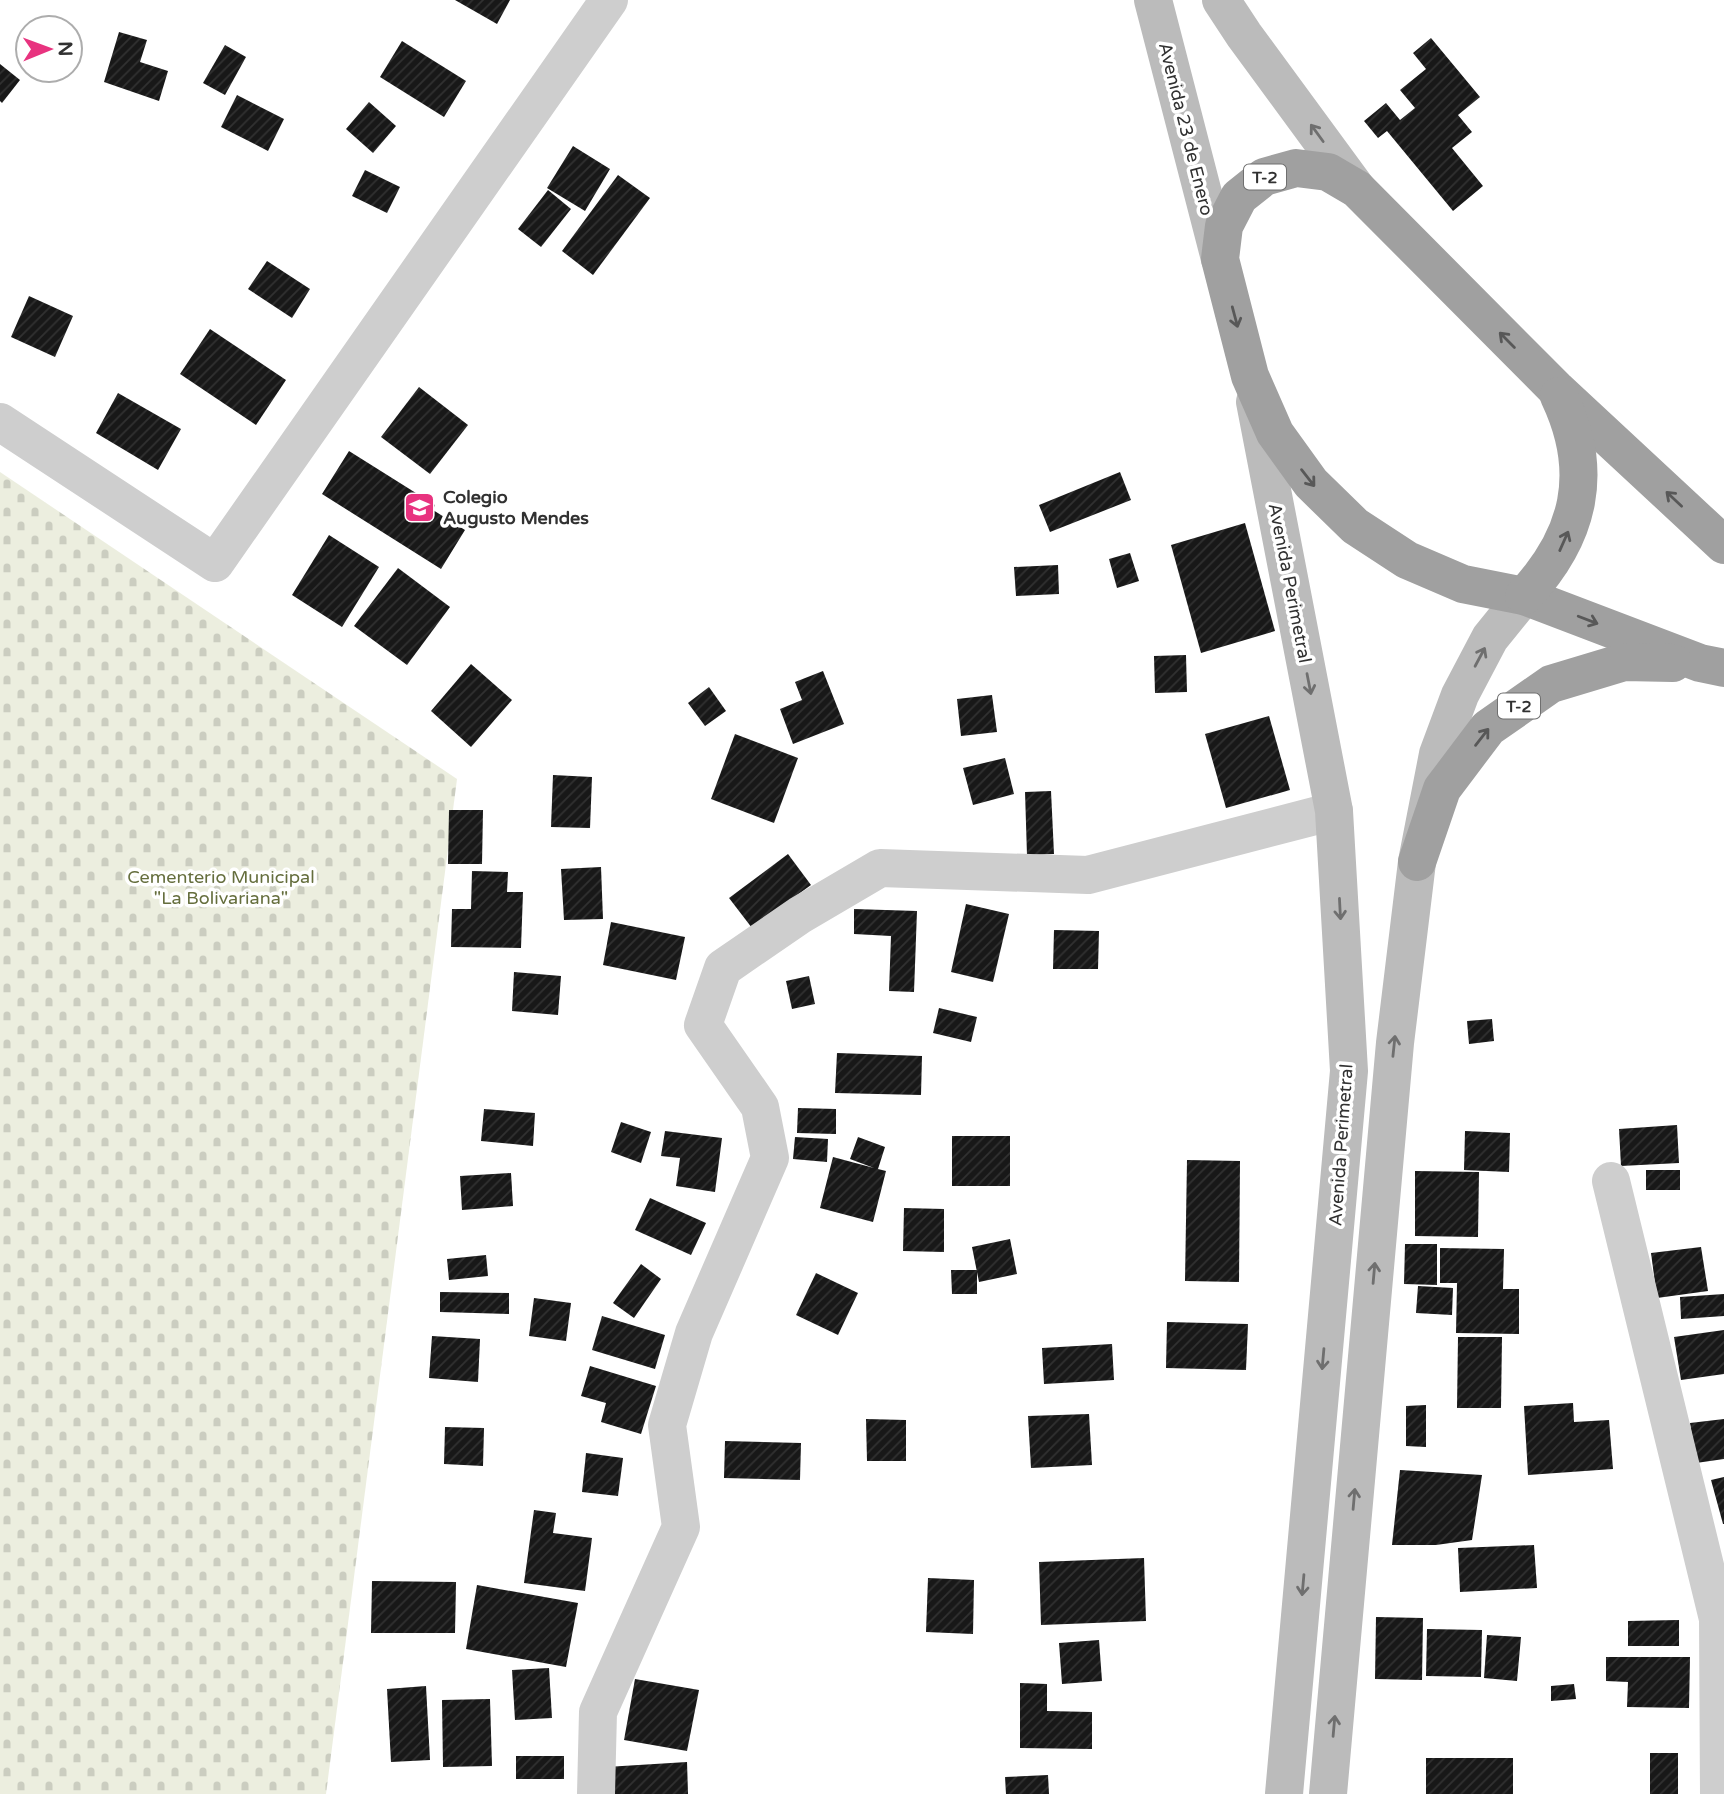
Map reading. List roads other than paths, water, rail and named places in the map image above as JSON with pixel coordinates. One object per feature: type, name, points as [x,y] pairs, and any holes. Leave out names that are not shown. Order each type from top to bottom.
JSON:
[{"type":"highway","name":"T-2","points":[[1712,666],[1524,596],[1464,584],[1407,560],[1355,526],[1311,483],[1276,433],[1250,376],[1220,259],[1224,226],[1239,198],[1264,177],[1296,168],[1328,172],[1357,189],[1556,389],[1724,545]]},
{"type":"highway","name":"T-2","points":[[1524,596],[1559,552],[1570,526],[1577,498],[1579,470],[1576,442],[1556,389]]},
{"type":"highway","name":"T-2","points":[[1417,862],[1442,789],[1488,728],[1551,684],[1624,662],[1712,666]]},
{"type":"main road","name":"Avenida 23 de Enero","points":[[1153,0],[1220,259]]},
{"type":"main road","name":"T-2","points":[[1221,0],[1357,189]]},
{"type":"main road","name":"Avenida Perimetral","points":[[1250,376],[1334,811],[1349,1071],[1284,1794]]},
{"type":"main road","points":[[1328,1794],[1395,1043],[1417,862],[1438,754],[1460,695],[1490,638],[1524,596]]},
{"type":"street","points":[[0,422],[215,563],[609,0]]},
{"type":"street","points":[[596,1794],[598,1713],[681,1527],[667,1426],[694,1333],[770,1158],[760,1107],[704,1025],[723,968],[800,915],[880,868],[1088,875],[1334,811]]},
{"type":"street","points":[[1612,1181],[1718,1619],[1719,1794]]},
{"type":"place","name":"Colegio Augusto Mendes","points":[[420,507]]},
{"type":"park label","name":"Cementerio Municipal \"La Bolivariana\"","points":[[221,887]]}]
